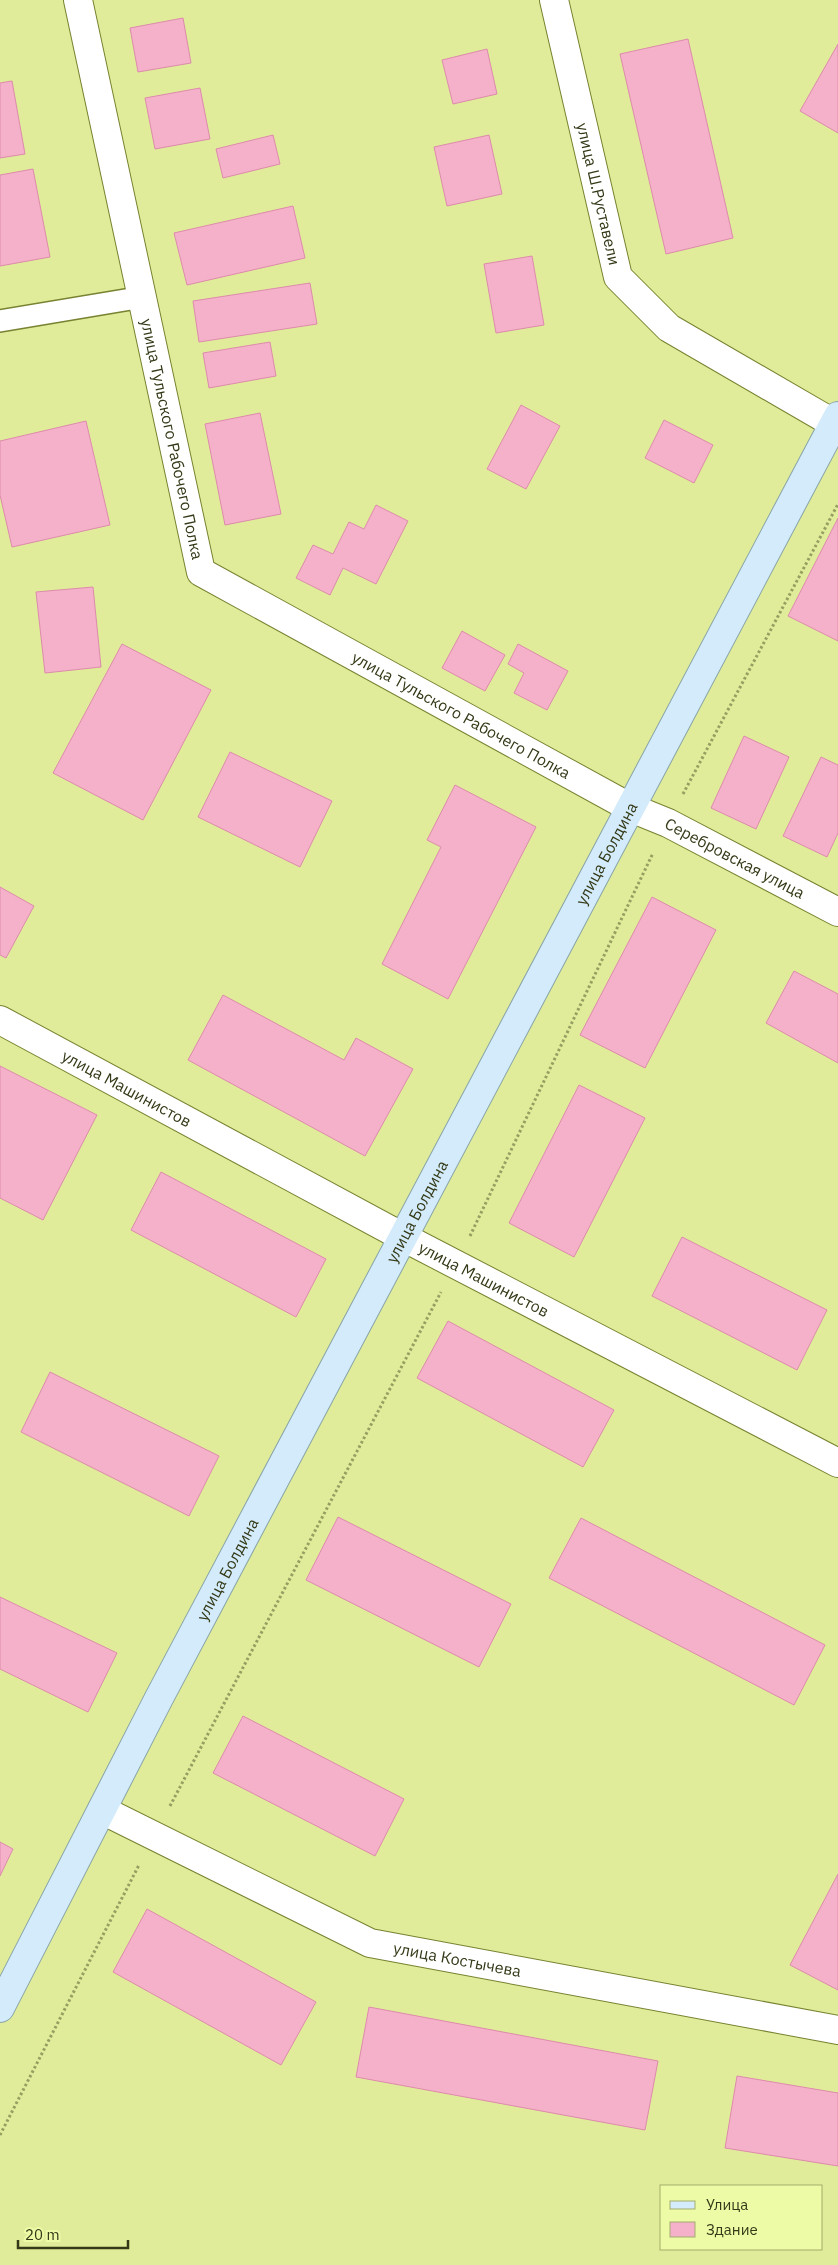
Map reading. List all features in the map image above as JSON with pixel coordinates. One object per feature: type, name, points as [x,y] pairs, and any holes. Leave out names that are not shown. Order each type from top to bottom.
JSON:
[{"type":"main road","name":"улица Болдина","points":[[0,2008],[403,1237],[837,422]]},
{"type":"street","name":"улица Тульского Рабочего Полка","points":[[78,0],[201,572],[631,808]]},
{"type":"street","name":"улица Ш.Руставели","points":[[554,0],[618,277],[669,328],[837,422]]},
{"type":"street","name":"Серебровская улица","points":[[631,808],[668,823],[838,912]]},
{"type":"street","name":"улица Машинистов","points":[[0,1020],[403,1237],[838,1463]]},
{"type":"street","name":"улица Костычева","points":[[102,1810],[153,1837],[370,1943],[838,2030]]},
{"type":"lane","points":[[0,321],[143,297]]},
{"type":"path","points":[[0,2135],[153,1837],[456,1265],[668,823],[838,504]]},
{"type":"building","points":[[183,18],[191,63],[138,72],[130,28]]},
{"type":"building","points":[[688,39],[733,238],[666,254],[620,54]]},
{"type":"building","points":[[838,44],[838,133],[800,111]]},
{"type":"building","points":[[487,49],[497,94],[453,104],[442,60]]},
{"type":"building","points":[[12,81],[25,154],[0,158],[0,83]]},
{"type":"building","points":[[200,88],[210,139],[155,149],[145,98]]},
{"type":"building","points":[[273,135],[280,164],[223,178],[216,149]]},
{"type":"building","points":[[489,135],[502,194],[447,206],[434,147]]},
{"type":"building","points":[[33,169],[50,257],[0,266],[0,175]]},
{"type":"building","points":[[293,206],[305,258],[187,285],[174,233]]},
{"type":"building","points":[[532,256],[544,325],[496,333],[484,264]]},
{"type":"building","points":[[310,283],[317,324],[199,342],[193,301]]},
{"type":"building","points":[[270,342],[276,376],[209,388],[203,353]]},
{"type":"building","points":[[521,405],[560,426],[526,489],[487,469]]},
{"type":"building","points":[[260,413],[281,514],[225,525],[205,424]]},
{"type":"building","points":[[664,420],[713,445],[694,483],[645,458]]},
{"type":"building","points":[[86,421],[110,525],[12,547],[0,495],[0,441]]},
{"type":"building","points":[[376,505],[408,521],[376,584],[343,568],[330,595],[296,578],[313,545],[333,554],[349,522],[364,529]]},
{"type":"building","points":[[838,518],[838,641],[788,616]]},
{"type":"building","points":[[93,587],[101,667],[45,673],[36,592]]},
{"type":"building","points":[[462,631],[505,655],[485,691],[442,668]]},
{"type":"building","points":[[122,644],[211,690],[143,820],[53,773]]},
{"type":"building","points":[[518,644],[568,671],[547,710],[514,693],[524,673],[508,664]]},
{"type":"building","points":[[744,736],[789,757],[756,829],[711,808]]},
{"type":"building","points":[[230,752],[332,801],[300,867],[198,817]]},
{"type":"building","points":[[821,757],[838,765],[838,833],[827,857],[783,836]]},
{"type":"building","points":[[455,785],[536,827],[448,999],[382,964],[441,847],[427,840]]},
{"type":"building","points":[[0,887],[34,906],[6,958],[0,955]]},
{"type":"building","points":[[652,897],[716,930],[645,1068],[580,1035]]},
{"type":"building","points":[[794,971],[838,994],[838,1063],[766,1023]]},
{"type":"building","points":[[223,995],[344,1060],[356,1038],[413,1069],[365,1156],[188,1060]]},
{"type":"building","points":[[0,1066],[97,1115],[43,1220],[0,1198]]},
{"type":"building","points":[[579,1085],[645,1118],[574,1257],[509,1223]]},
{"type":"building","points":[[161,1172],[326,1259],[296,1317],[131,1230]]},
{"type":"building","points":[[682,1237],[827,1310],[797,1370],[652,1296]]},
{"type":"building","points":[[448,1321],[614,1410],[583,1467],[417,1378]]},
{"type":"building","points":[[50,1372],[219,1456],[189,1516],[21,1432]]},
{"type":"building","points":[[338,1517],[511,1604],[479,1667],[306,1580]]},
{"type":"building","points":[[581,1518],[825,1645],[794,1705],[549,1578]]},
{"type":"building","points":[[0,1597],[117,1653],[88,1712],[0,1669]]},
{"type":"building","points":[[243,1716],[404,1799],[375,1856],[213,1773]]},
{"type":"building","points":[[0,1842],[13,1849],[0,1876]]},
{"type":"building","points":[[838,1874],[838,1990],[790,1965]]},
{"type":"building","points":[[147,1909],[316,2002],[281,2065],[113,1972]]},
{"type":"building","points":[[369,2007],[658,2061],[645,2130],[356,2077]]},
{"type":"building","points":[[737,2076],[838,2093],[838,2166],[725,2148]]}]
